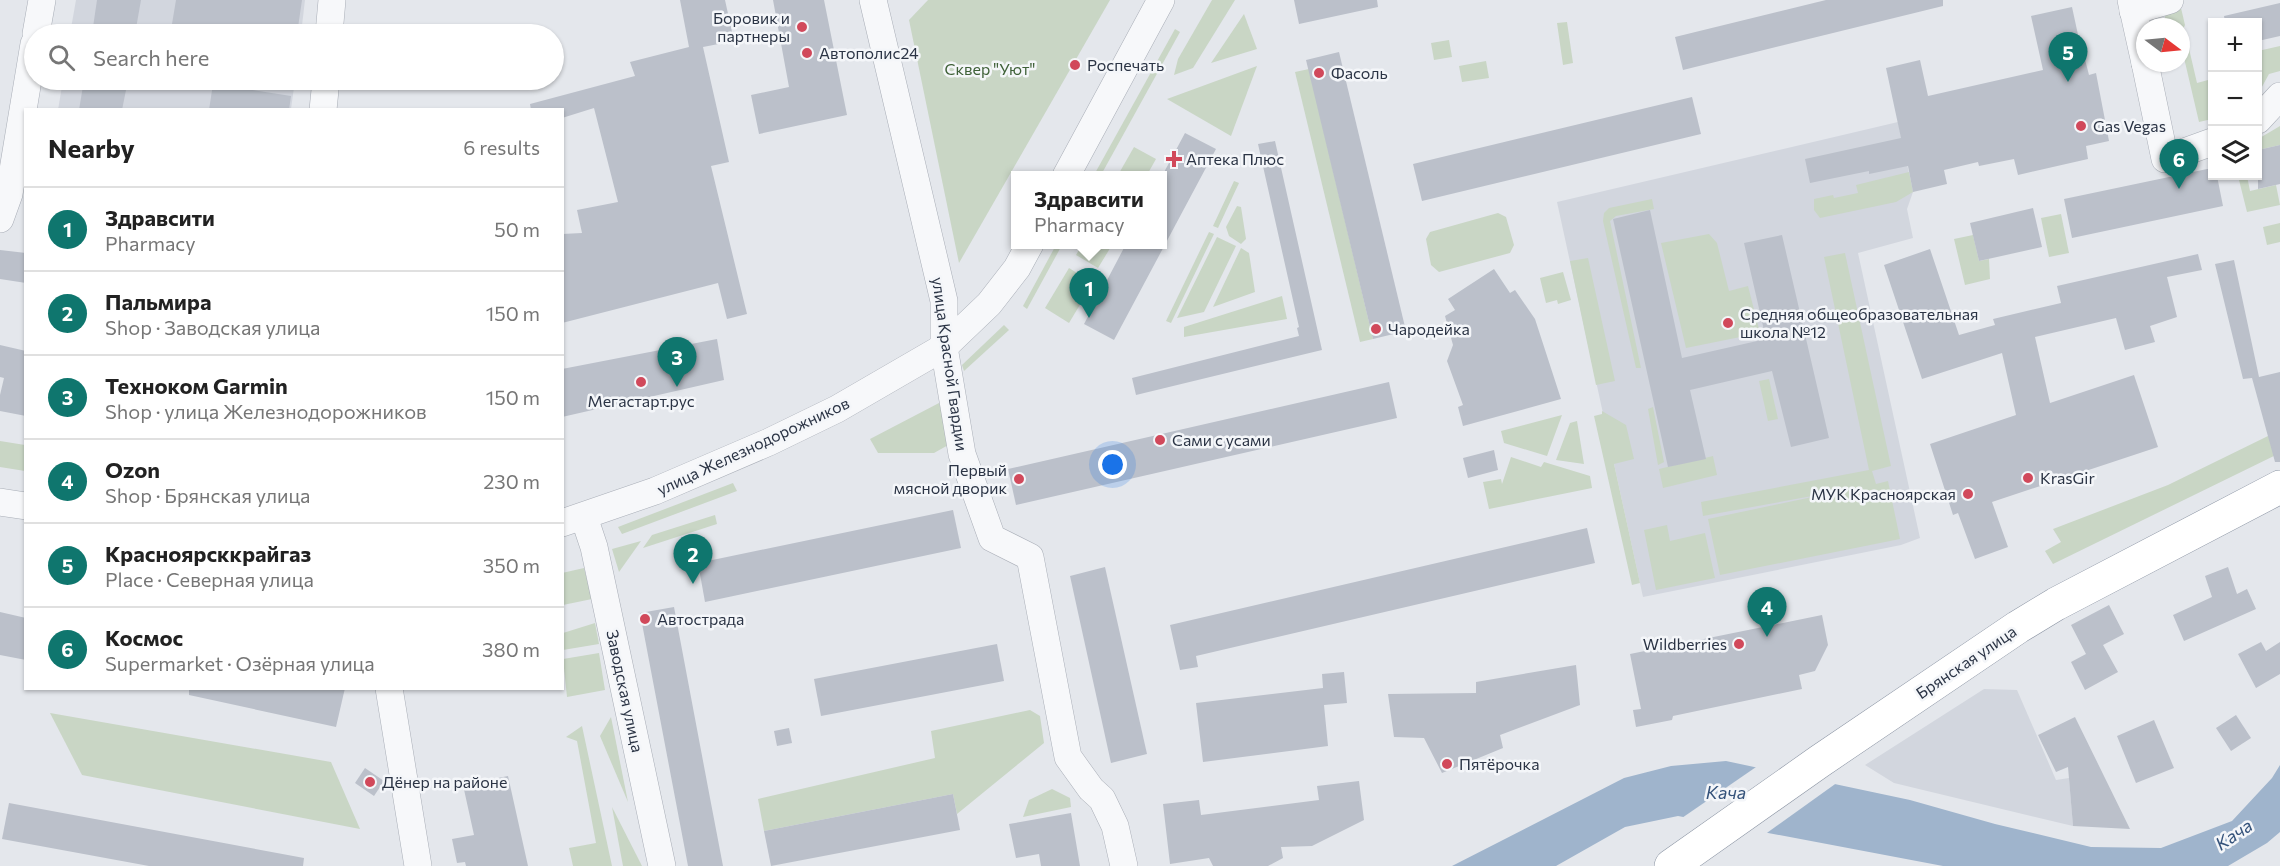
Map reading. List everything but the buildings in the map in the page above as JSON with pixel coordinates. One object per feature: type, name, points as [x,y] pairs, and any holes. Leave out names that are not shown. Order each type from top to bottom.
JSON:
[{"type":"highway","name":"Брянская улица","points":[[1671,866],[1820,761],[2018,627],[2056,604],[2280,488]]},
{"type":"street","points":[[38,24],[42,0]]},
{"type":"street","points":[[330,24],[332,0]]},
{"type":"street","name":"улица Красной Гвардии","points":[[873,0],[944,301],[944,347],[962,454],[992,537],[1030,557],[1068,758],[1091,789],[1102,799],[1115,826],[1124,866]]},
{"type":"street","points":[[1069,171],[1161,0]]},
{"type":"street","points":[[2136,23],[2132,5],[2170,0]]},
{"type":"street","points":[[2147,72],[2165,159],[2208,143]]},
{"type":"street","points":[[0,219],[9,194],[26,90]]},
{"type":"street","points":[[323,108],[325,90]]},
{"type":"street","points":[[2262,116],[2280,96]]},
{"type":"street","name":"улица Железнодорожников","points":[[573,520],[655,491],[769,442],[837,410],[944,347],[989,304],[1017,268],[1027,249]]},
{"type":"street","points":[[0,502],[24,506]]},
{"type":"street","name":"Заводская улица","points":[[573,520],[594,547],[662,866]]},
{"type":"street","points":[[389,690],[418,866]]},
{"type":"shaded area","points":[[76,0],[305,0],[302,24],[72,24]]},
{"type":"shaded area","points":[[61,90],[294,90],[291,108],[58,108]]},
{"type":"shaded area","name":"Средняя общеобразовательная школа №12","points":[[1898,122],[1913,192],[1907,209],[1913,238],[1858,253],[1920,538],[1901,545],[1643,597],[1557,202]]},
{"type":"shaded area","points":[[1984,689],[2017,690],[2056,780],[2069,778],[2073,826],[1894,783],[1865,765]]},
{"type":"green space","name":"Сквер \"Уют\"","points":[[928,0],[1110,0],[959,263],[909,20]]},
{"type":"green space","points":[[1212,0],[1235,0],[1193,68],[1174,75],[1178,59]]},
{"type":"green space","points":[[2181,8],[2183,18],[2165,18],[2164,12]]},
{"type":"green space","points":[[1244,14],[1257,49],[1211,63]]},
{"type":"green space","points":[[1567,22],[1573,63],[1563,65],[1557,23]]},
{"type":"green space","points":[[1175,29],[1180,32],[1103,171],[1096,171]]},
{"type":"green space","points":[[1449,40],[1452,57],[1434,60],[1431,43]]},
{"type":"green space","points":[[2280,46],[2280,71],[2269,74],[2262,87],[2262,72],[2262,50]]},
{"type":"green space","points":[[2190,53],[2197,83],[2208,80],[2208,120],[2199,122],[2187,72],[2190,72]]},
{"type":"green space","points":[[1486,61],[1489,78],[1462,82],[1459,66]]},
{"type":"green space","points":[[1257,66],[1231,136],[1167,99]]},
{"type":"green space","points":[[1309,69],[1373,339],[1360,342],[1295,72]]},
{"type":"green space","points":[[2280,126],[2280,145],[2262,149],[2262,137]]},
{"type":"green space","points":[[1134,147],[1156,159],[1149,171],[1120,171]]},
{"type":"green space","points":[[1909,172],[1913,192],[1896,202],[1820,218],[1814,210],[1814,199],[1858,193],[1856,185]]},
{"type":"green space","points":[[2239,180],[2248,180],[2250,191],[2276,185],[2280,205],[2247,212]]},
{"type":"green space","points":[[1234,181],[1239,183],[1218,228],[1213,226]]},
{"type":"green space","points":[[1652,199],[1654,209],[1616,216],[1610,221],[1641,368],[1636,368],[1603,221],[1604,213],[1609,208]]},
{"type":"green space","points":[[1237,206],[1241,207],[1246,239],[1241,244],[1229,236],[1226,227]]},
{"type":"green space","points":[[1498,213],[1506,217],[1514,245],[1510,253],[1439,272],[1431,265],[1426,239],[1430,232]]},
{"type":"green space","points":[[2061,214],[2069,253],[2049,257],[2041,218]]},
{"type":"green space","points":[[2280,223],[2280,242],[2267,245],[2263,227]]},
{"type":"green space","points":[[1209,232],[1214,234],[1171,323],[1166,321]]},
{"type":"green space","points":[[1709,234],[1717,243],[1729,291],[1748,286],[1760,333],[1686,348],[1661,243]]},
{"type":"green space","points":[[1973,235],[1979,261],[1989,259],[1990,279],[1965,285],[1954,239]]},
{"type":"green space","points":[[1217,237],[1236,246],[1204,312],[1177,318]]},
{"type":"green space","points":[[1241,248],[1249,253],[1255,292],[1213,307]]},
{"type":"green space","points":[[1054,249],[1060,249],[1027,309],[1023,306]]},
{"type":"green space","points":[[1080,249],[1110,249],[1098,268],[1076,255]]},
{"type":"green space","points":[[1845,253],[1891,466],[1872,471],[1876,484],[1888,481],[1900,539],[1720,575],[1708,519],[1845,490],[1703,516],[1701,502],[1869,470],[1824,257]]},
{"type":"green space","points":[[1588,258],[1615,381],[1596,385],[1570,261]]},
{"type":"green space","points":[[1069,268],[1093,283],[1069,323],[1045,308]]},
{"type":"green space","points":[[1563,272],[1571,300],[1558,304],[1557,300],[1546,303],[1540,278]]},
{"type":"green space","points":[[1282,296],[1287,319],[1184,337],[1184,327]]},
{"type":"green space","points":[[1004,325],[1009,330],[964,371],[962,365]]},
{"type":"green space","points":[[1769,379],[1778,419],[1768,421],[1759,381]]},
{"type":"green space","points":[[939,403],[950,444],[934,453],[878,453],[870,439]]},
{"type":"green space","points":[[1653,407],[1664,462],[1658,465],[1648,409]]},
{"type":"green space","points":[[1602,411],[1626,425],[1634,459],[1614,464],[1640,583],[1632,585],[1594,416],[1602,414]]},
{"type":"green space","points":[[1562,415],[1547,456],[1504,443],[1501,431]]},
{"type":"green space","points":[[1577,421],[1584,464],[1556,460],[1570,423]]},
{"type":"green space","points":[[2268,436],[2280,453],[2053,564],[2045,551],[2061,542],[2053,529],[2168,485]]},
{"type":"green space","points":[[0,441],[24,445],[24,471],[0,467]]},
{"type":"green space","points":[[1713,456],[1717,475],[1663,488],[1659,469]]},
{"type":"green space","points":[[1511,457],[1541,467],[1544,462],[1590,476],[1592,488],[1489,509],[1483,482],[1501,479],[1502,484]]},
{"type":"green space","points":[[733,483],[737,491],[622,534],[618,527]]},
{"type":"green space","points":[[715,515],[717,524],[643,548],[652,535]]},
{"type":"green space","points":[[1667,525],[1670,541],[1705,533],[1715,578],[1656,590],[1644,530]]},
{"type":"green space","points":[[641,541],[619,572],[612,549]]},
{"type":"green space","points":[[584,568],[592,599],[564,605],[564,573]]},
{"type":"green space","points":[[595,623],[599,644],[564,650],[564,633]]},
{"type":"green space","points":[[599,653],[605,690],[567,697],[564,659]]},
{"type":"green space","points":[[1030,710],[1040,716],[1044,743],[957,814],[953,794],[764,831],[758,799],[935,758],[931,731]]},
{"type":"green space","points":[[50,713],[331,762],[360,829],[82,775]]},
{"type":"green space","points":[[611,717],[628,802],[600,736]]},
{"type":"green space","points":[[582,726],[612,866],[573,866],[569,848],[596,843],[577,741],[566,737]]},
{"type":"green space","points":[[1052,789],[1070,798],[1071,807],[1023,817],[1029,800]]},
{"type":"green space","points":[[612,807],[642,866],[623,866]]},
{"type":"water","name":"Кача","points":[[1726,761],[1910,800],[1995,824],[2091,847],[2161,848],[2232,821],[2272,778],[2280,765],[2280,832],[2267,843],[2228,866],[1943,866],[1678,816],[1625,827],[1556,866],[1452,866],[1624,778],[1671,766]]},
{"type":"pier","points":[[1759,765],[1838,782],[1764,835],[1679,820]]},
{"type":"place","name":"Боровик и партнеры","points":[[802,27]]},
{"type":"place","name":"Автополис24","points":[[807,53]]},
{"type":"place","name":"Роспечать","points":[[1075,65]]},
{"type":"place","name":"Фасоль","points":[[1319,73]]},
{"type":"place","name":"Красноярсккрайгаз","points":[[2068,82]]},
{"type":"place","name":"Gas Vegas","points":[[2081,126]]},
{"type":"place","name":"Аптека Плюс","points":[[1174,159]]},
{"type":"place","name":"Космос","points":[[2179,189]]},
{"type":"place","name":"Здравсити","points":[[1089,318]]},
{"type":"place","name":"Средняя общеобразовательная школа №12","points":[[1728,323]]},
{"type":"place","name":"Чародейка","points":[[1376,329]]},
{"type":"place","name":"Мегастарт.рус","points":[[641,382]]},
{"type":"place","name":"Техноком Garmin","points":[[677,387]]},
{"type":"place","name":"Сами с усами","points":[[1160,440]]},
{"type":"place","name":"KrasGir","points":[[2028,478]]},
{"type":"place","name":"Первый мясной дворик","points":[[1019,479]]},
{"type":"place","name":"МУК Красноярская","points":[[1968,494]]},
{"type":"place","name":"Пальмира","points":[[693,584]]},
{"type":"place","name":"Автострада","points":[[645,619]]},
{"type":"place","name":"Ozon","points":[[1767,637]]},
{"type":"place","name":"Wildberries","points":[[1739,644]]},
{"type":"place","name":"Пятёрочка","points":[[1447,764]]},
{"type":"place","name":"Дёнер на районе","points":[[370,782]]}]
